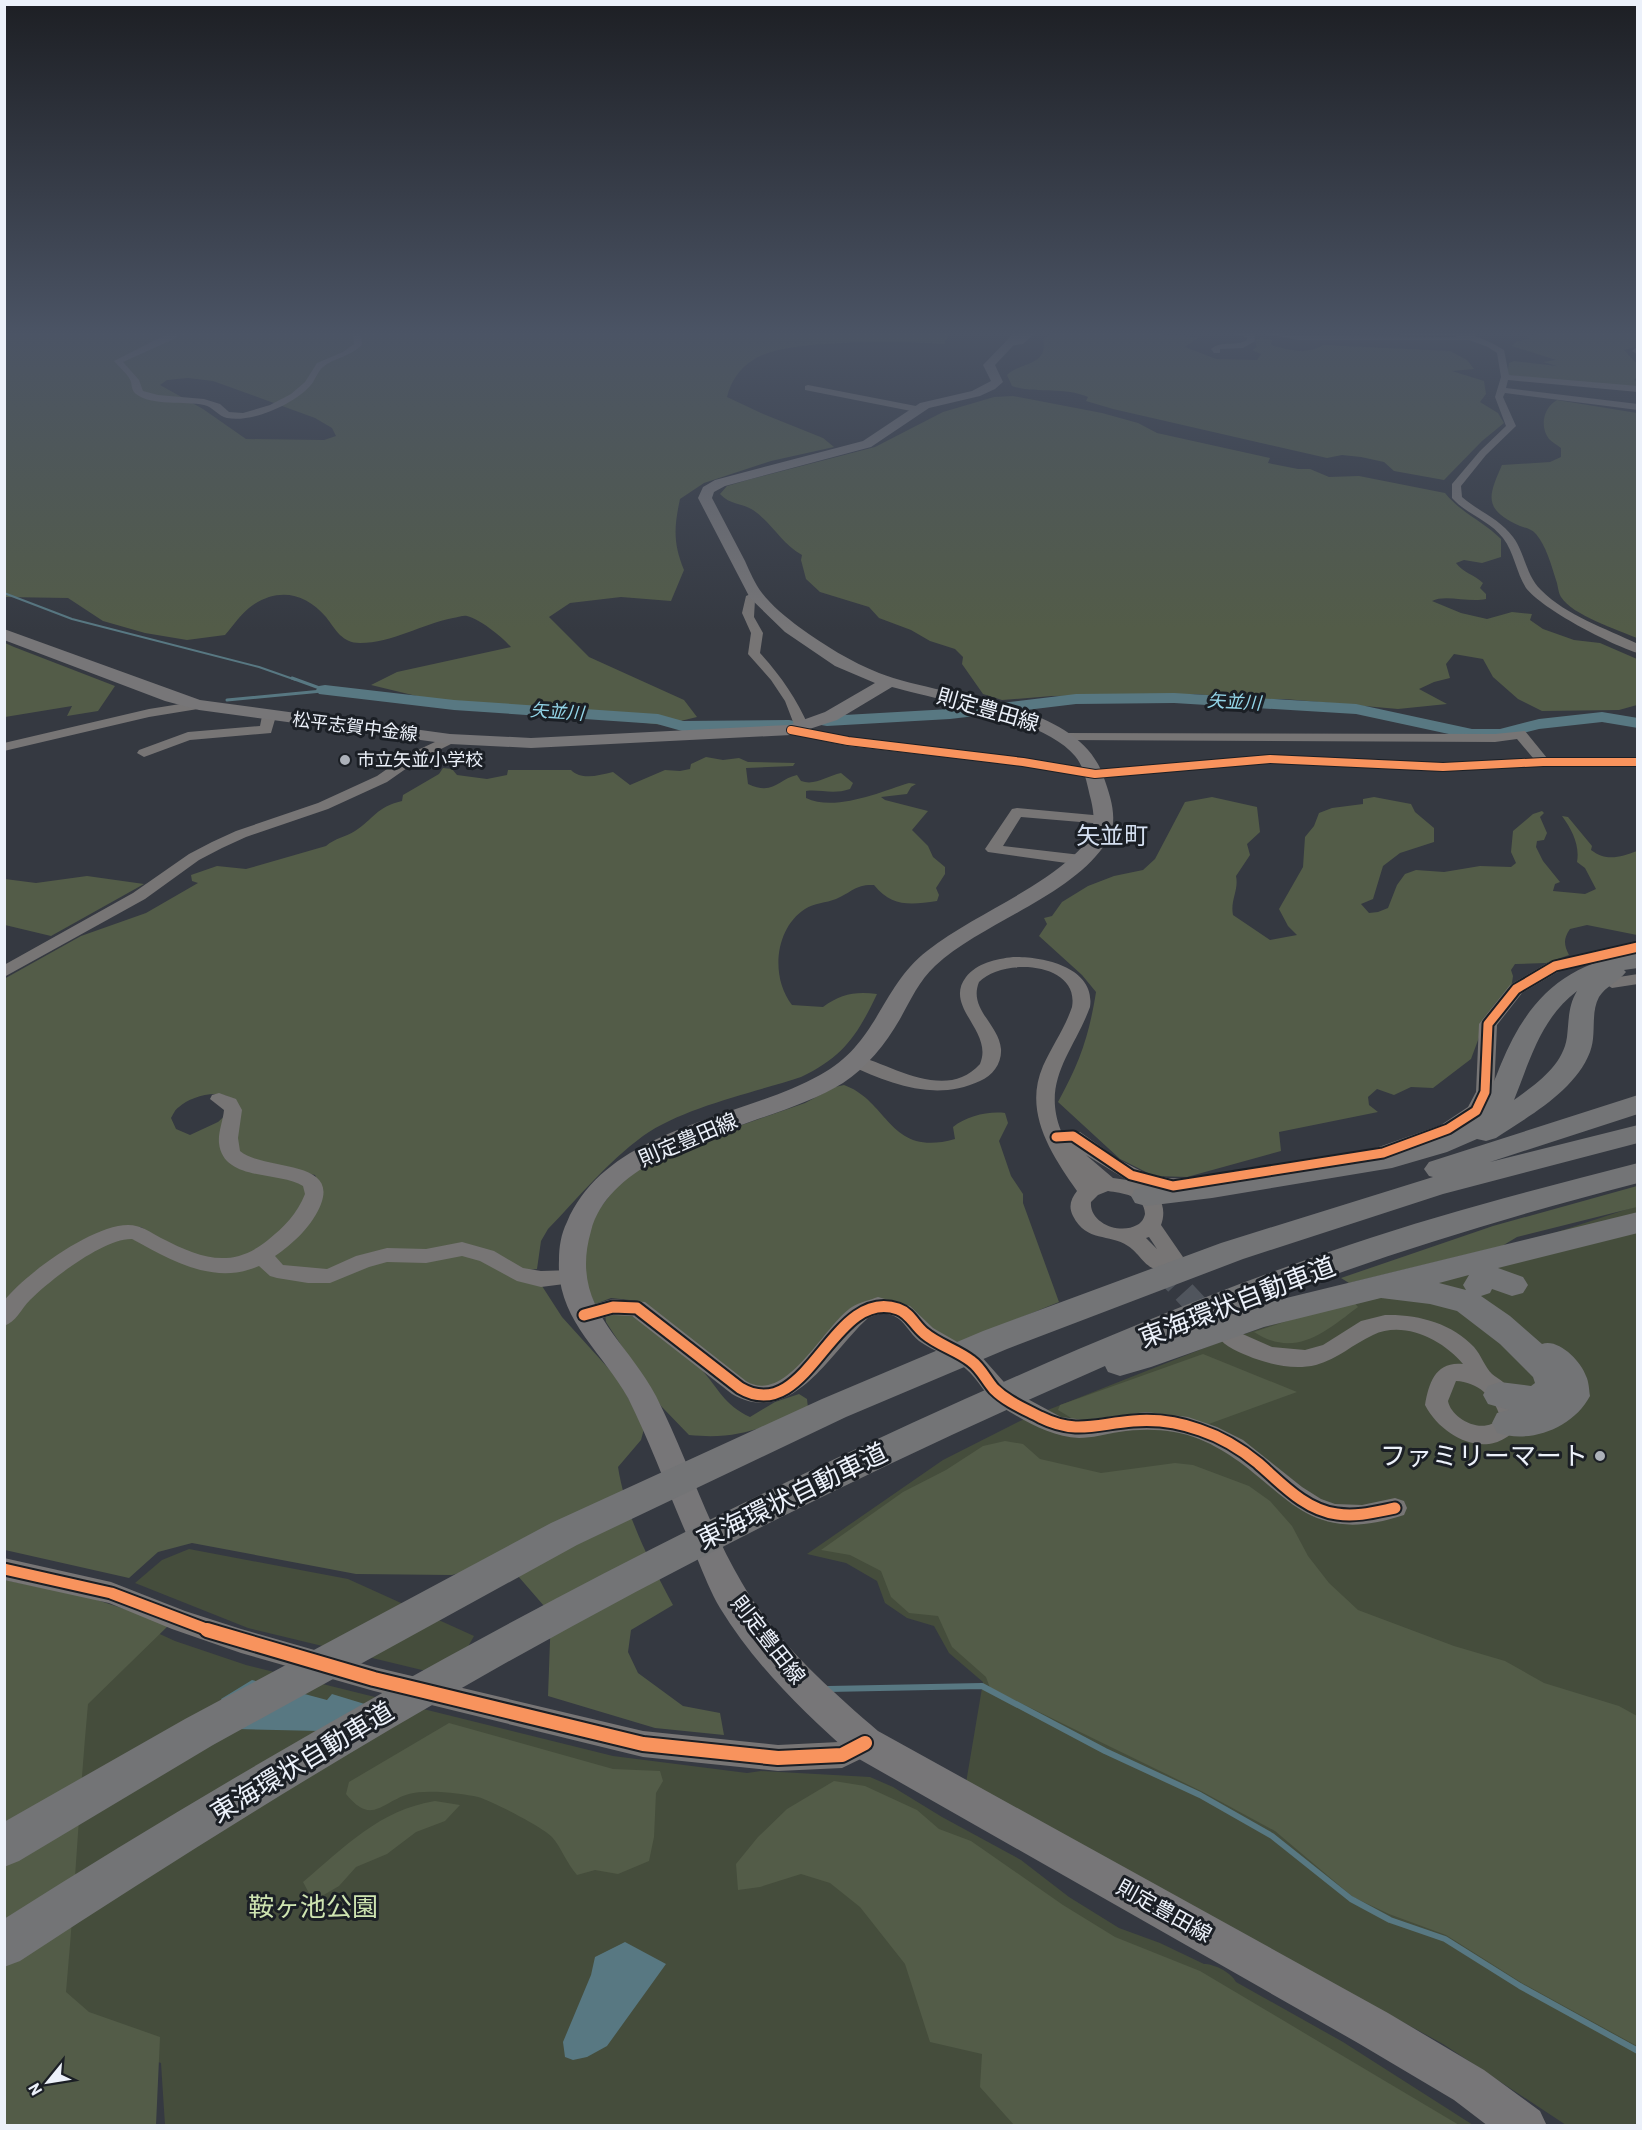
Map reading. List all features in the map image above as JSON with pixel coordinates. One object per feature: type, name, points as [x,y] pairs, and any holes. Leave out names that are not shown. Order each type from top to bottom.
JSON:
[{"type":"highway","points":[[1151,1212],[1181,1193],[1359,1164],[1421,1151],[1457,1137],[1492,1114],[1536,1017],[1557,992],[1602,968],[1621,962],[1638,963]]},
{"type":"highway","points":[[1151,1212],[1214,1198],[1395,1167],[1442,1154],[1464,1145],[1499,1124],[1566,1070],[1577,1052],[1581,1009],[1589,992],[1613,972],[1638,963]]},
{"type":"highway","points":[[1232,1251],[1377,1192],[1480,1154],[1638,1104]]},
{"type":"highway","name":"東海環状自動車道","points":[[4,1846],[199,1732],[564,1534],[824,1413],[995,1340],[1232,1251],[1436,1186],[1638,1134]]},
{"type":"highway","name":"東海環状自動車道","points":[[4,1945],[244,1795],[434,1683],[603,1590],[859,1462],[1032,1384],[1326,1265],[1508,1208],[1638,1173]]},
{"type":"highway","points":[[1341,1295],[1511,1269],[1638,1222]]},
{"type":"highway","points":[[1498,1399],[1521,1424],[1555,1412],[1568,1405],[1574,1396],[1570,1377],[1561,1365],[1489,1304],[1480,1292],[1479,1285],[1485,1270],[1491,1263],[1511,1269]]},
{"type":"highway","points":[[1032,1384],[1151,1355],[1258,1317],[1341,1295],[1370,1290],[1402,1290],[1454,1298],[1479,1309],[1544,1365],[1551,1375],[1553,1382],[1550,1389],[1543,1395],[1527,1399],[1498,1399]]},
{"type":"main road","name":"則定豊田線","points":[[888,431],[867,444],[720,483],[708,490],[705,498],[707,505],[755,596],[776,617],[824,651],[864,674],[1019,716],[1064,736],[1088,759],[1095,774],[1105,825],[1089,854],[1055,879],[944,946],[928,961],[911,978],[878,1036],[855,1061],[828,1080],[797,1095],[672,1143],[622,1169],[604,1185],[581,1219],[574,1239],[575,1292],[584,1315],[636,1387],[734,1601],[768,1648],[805,1689],[865,1743],[1373,2028],[1469,2085],[1525,2126]]},
{"type":"main road","name":"松平志賀中金線","points":[[4,634],[171,697],[199,705],[450,739],[531,743],[796,728],[831,716],[887,682]]},
{"type":"street","points":[[1505,431],[1483,453],[1456,486],[1457,498],[1492,522],[1506,535],[1528,582],[1536,593],[1568,614],[1638,649]]},
{"type":"street","points":[[755,596],[750,598],[747,610],[748,621],[757,633],[754,654],[776,678],[786,694],[796,728],[857,744],[1007,760],[1077,769],[1095,774],[1270,759],[1443,767],[1543,762],[1638,762]]},
{"type":"street","points":[[4,747],[149,713],[199,705]]},
{"type":"street","points":[[144,753],[188,736],[266,730],[269,716]]},
{"type":"street","points":[[1064,736],[1495,738],[1520,734],[1543,762]]},
{"type":"street","points":[[4,972],[139,896],[194,857],[241,834],[322,806],[372,784],[412,758],[450,739]]},
{"type":"street","points":[[1081,860],[993,849],[1017,812],[1104,820]]},
{"type":"street","points":[[1056,1137],[1073,1136],[1096,1155],[1138,1179],[1173,1186],[1383,1153],[1448,1129],[1476,1111],[1485,1092],[1488,1024],[1516,989],[1555,966],[1638,947]]},
{"type":"street","points":[[855,1061],[882,1073],[920,1085],[955,1084],[971,1079],[984,1072],[993,1054],[992,1043],[987,1031],[968,996],[970,984],[974,978],[992,967],[1008,963],[1029,962],[1057,969],[1070,977],[1078,986],[1082,1005],[1054,1062],[1045,1091],[1047,1114],[1056,1137],[1057,1148],[1088,1191]]},
{"type":"street","points":[[1612,983],[1638,979]]},
{"type":"street","points":[[4,1318],[22,1294],[97,1241],[125,1232],[139,1234],[189,1260],[216,1266],[246,1263],[262,1256],[303,1220],[315,1188],[309,1178],[239,1162],[231,1154],[228,1146],[233,1110],[229,1104],[219,1099]]},
{"type":"street","points":[[1056,1137],[1094,1174],[1108,1184]]},
{"type":"street","points":[[1126,1235],[1165,1260],[1151,1212],[1129,1186],[1108,1184],[1088,1191],[1080,1205],[1086,1220],[1103,1232],[1126,1235],[1145,1230],[1151,1212]]},
{"type":"street","points":[[262,1256],[277,1271],[308,1276],[330,1276],[363,1261],[387,1255],[426,1256],[462,1249],[488,1256],[518,1274],[541,1279],[573,1277]]},
{"type":"street","points":[[584,1315],[613,1306],[637,1308],[731,1382],[747,1393],[760,1396],[783,1391],[795,1383],[814,1365],[840,1332],[864,1310],[873,1306],[885,1305],[906,1313],[924,1334],[973,1362],[993,1388],[1008,1400],[1050,1421],[1070,1428],[1084,1429],[1122,1422],[1150,1420],[1190,1426],[1217,1437],[1248,1455],[1264,1467],[1283,1488],[1308,1505],[1332,1513],[1356,1516],[1395,1508]]},
{"type":"street","points":[[1233,1335],[1256,1351],[1275,1357],[1307,1358],[1317,1356],[1367,1328],[1387,1322],[1404,1322],[1423,1328],[1432,1328],[1442,1333],[1462,1350],[1480,1371],[1498,1399],[1504,1428],[1485,1436],[1474,1436],[1450,1423],[1436,1405],[1437,1395],[1443,1381],[1451,1372],[1452,1360],[1447,1347],[1423,1328]]},
{"type":"street","points":[[1451,1372],[1462,1372],[1498,1399]]},
{"type":"street","points":[[4,1569],[111,1593],[181,1621],[242,1641],[374,1679],[643,1744],[778,1758],[842,1755],[865,1743]]},
{"type":"green space","points":[[4,431],[235,431],[246,439],[324,440],[336,436],[334,431],[807,431],[823,438],[834,447],[771,461],[704,483],[680,499],[676,535],[684,570],[671,601],[621,597],[570,603],[549,617],[589,657],[684,700],[697,717],[664,725],[429,699],[371,685],[397,672],[511,647],[491,629],[467,616],[441,621],[384,640],[360,643],[348,641],[340,635],[326,617],[310,603],[301,598],[283,595],[263,599],[253,605],[241,615],[225,635],[187,640],[145,633],[103,621],[68,598],[5,597]]},
{"type":"green space","points":[[905,431],[1154,431],[1270,458],[1268,463],[1310,469],[1329,477],[1359,476],[1445,493],[1501,539],[1501,557],[1482,563],[1464,560],[1456,563],[1483,583],[1480,588],[1486,594],[1486,599],[1444,598],[1432,601],[1461,613],[1487,619],[1512,612],[1532,614],[1530,620],[1543,629],[1574,640],[1600,643],[1637,659],[1637,705],[1619,710],[1542,711],[1518,699],[1493,677],[1483,659],[1454,654],[1446,664],[1450,678],[1419,689],[1447,704],[1398,709],[1195,694],[1052,696],[1002,700],[983,694],[962,664],[963,657],[955,649],[930,641],[911,630],[879,618],[869,607],[820,592],[806,579],[801,560],[802,555],[753,510],[728,500],[720,494],[727,486],[875,447]]},
{"type":"green space","points":[[1211,431],[1494,431],[1444,480],[1394,471],[1384,462],[1361,457],[1342,455],[1327,458]]},
{"type":"green space","points":[[1545,431],[1637,431],[1637,638],[1596,621],[1567,604],[1560,595],[1540,539],[1533,531],[1508,520],[1494,508],[1492,494],[1502,465],[1550,462],[1561,457],[1561,448]]},
{"type":"green space","points":[[5,643],[115,686],[98,711],[67,716],[72,706],[5,717]]},
{"type":"green space","points":[[706,757],[723,760],[739,758],[748,762],[795,763],[793,766],[746,768],[748,784],[757,787],[775,786],[797,775],[801,781],[811,782],[841,773],[853,783],[850,789],[844,791],[806,791],[806,798],[818,802],[844,802],[909,783],[916,784],[907,794],[881,797],[928,811],[912,830],[928,846],[933,857],[945,867],[945,874],[936,888],[939,895],[937,901],[902,903],[888,897],[874,885],[863,886],[836,899],[805,909],[795,917],[782,940],[779,954],[781,981],[792,1005],[823,1007],[848,995],[877,994],[863,1022],[847,1044],[828,1062],[801,1077],[678,1117],[643,1136],[605,1169],[548,1229],[541,1241],[537,1269],[518,1271],[493,1254],[465,1245],[424,1253],[398,1250],[384,1252],[326,1273],[289,1270],[278,1266],[268,1255],[298,1230],[314,1210],[319,1187],[315,1175],[243,1158],[234,1143],[239,1115],[235,1102],[230,1097],[215,1094],[191,1099],[178,1108],[171,1118],[176,1129],[190,1135],[218,1122],[228,1113],[223,1142],[226,1156],[235,1164],[260,1172],[301,1178],[310,1185],[306,1206],[294,1223],[260,1253],[249,1259],[224,1263],[211,1262],[174,1249],[141,1227],[124,1229],[105,1235],[66,1256],[30,1283],[5,1310],[4,979],[81,936],[146,913],[198,883],[192,881],[191,875],[217,866],[246,869],[326,846],[355,831],[386,807],[402,801],[403,795],[439,774],[443,768],[452,769],[457,775],[487,779],[507,775],[508,770],[571,770],[585,776],[613,772],[630,785],[665,770],[690,769],[691,764]]},
{"type":"green space","points":[[1212,797],[1257,807],[1260,832],[1247,844],[1250,855],[1236,876],[1232,910],[1233,915],[1270,940],[1297,935],[1288,926],[1279,909],[1303,867],[1305,837],[1314,826],[1319,813],[1332,808],[1363,804],[1363,799],[1374,797],[1411,804],[1415,812],[1434,828],[1434,842],[1400,853],[1383,866],[1373,899],[1361,904],[1369,913],[1388,908],[1397,885],[1405,874],[1416,870],[1444,872],[1480,866],[1511,867],[1516,863],[1511,852],[1513,831],[1533,814],[1542,811],[1544,813],[1540,817],[1547,833],[1544,840],[1537,841],[1536,847],[1543,861],[1560,882],[1555,884],[1553,891],[1585,894],[1596,889],[1585,868],[1577,862],[1574,838],[1562,816],[1568,817],[1592,846],[1591,850],[1597,854],[1614,857],[1637,851],[1637,935],[1587,925],[1570,929],[1565,942],[1569,955],[1546,963],[1515,964],[1511,970],[1513,976],[1511,989],[1484,1024],[1471,1059],[1433,1088],[1411,1087],[1394,1095],[1377,1089],[1368,1097],[1369,1105],[1378,1112],[1279,1132],[1281,1151],[1187,1177],[1154,1176],[1120,1159],[1058,1102],[1083,1048],[1096,992],[1082,975],[1039,936],[1047,924],[1044,918],[1052,916],[1062,902],[1088,886],[1114,876],[1143,870],[1155,859],[1185,802]]},
{"type":"green space","points":[[87,876],[144,884],[51,936],[5,925],[5,879],[36,883]]},
{"type":"green space","points":[[844,1085],[859,1093],[892,1125],[916,1141],[933,1143],[955,1139],[953,1127],[965,1120],[985,1114],[1005,1113],[1008,1123],[999,1141],[1011,1176],[1023,1194],[1023,1203],[1059,1302],[958,1343],[879,1300],[776,1387],[751,1387],[639,1301],[611,1298],[595,1304],[585,1284],[581,1260],[590,1221],[621,1181],[650,1161],[685,1145],[805,1103],[835,1087]]},
{"type":"green space","points":[[1637,1186],[1637,1207],[1517,1237],[1502,1246],[1349,1283],[1341,1278],[1493,1226]]},
{"type":"green space","points":[[1637,1206],[1637,2125],[1566,2125],[1443,2044],[966,1783],[983,1682],[949,1653],[934,1626],[907,1618],[885,1603],[877,1581],[846,1563],[807,1554],[943,1460],[1020,1421],[1217,1343]]},
{"type":"green space","points":[[126,1236],[186,1263],[259,1262],[310,1279],[365,1264],[462,1251],[542,1286],[562,1317],[619,1380],[644,1429],[641,1440],[618,1467],[633,1521],[647,1555],[673,1605],[631,1630],[628,1652],[638,1673],[683,1706],[720,1713],[724,1735],[655,1728],[548,1696],[551,1614],[504,1560],[452,1575],[356,1574],[192,1543],[158,1552],[129,1578],[5,1550],[5,1325],[27,1296],[85,1254]]},
{"type":"green space","points":[[1352,1300],[1358,1307],[1334,1325],[1309,1339],[1296,1343],[1283,1343],[1269,1340],[1254,1332]]},
{"type":"green space","points":[[623,1312],[643,1322],[675,1344],[694,1361],[728,1402],[750,1417],[775,1402],[799,1394],[807,1399],[808,1408],[764,1427],[737,1434],[689,1435],[661,1406],[606,1322],[605,1314]]},
{"type":"green space","points":[[1203,1354],[1297,1392],[1206,1425],[1151,1414],[1123,1415],[1078,1422],[1058,1410],[1060,1405]]},
{"type":"green space","points":[[1005,1441],[1023,1444],[1040,1459],[1101,1473],[1175,1463],[1193,1465],[1249,1486],[1270,1501],[1292,1526],[1308,1556],[1329,1583],[1358,1610],[1454,1646],[1505,1661],[1544,1683],[1619,1706],[1637,1716],[1637,2046],[1522,1983],[1446,1935],[1389,1914],[1353,1897],[1275,1831],[1201,1791],[990,1688],[986,1677],[952,1647],[938,1616],[909,1613],[891,1597],[881,1571],[850,1555],[821,1550],[903,1492],[946,1470],[983,1446]]},
{"type":"green space","points":[[189,1549],[348,1579],[474,1636],[451,1677],[248,1628],[135,1583],[162,1560]]},
{"type":"green space","points":[[5,1580],[88,1597],[170,1624],[88,1704],[66,1992],[89,2012],[160,2037],[156,2125],[5,2126]]},
{"type":"green space","name":"鞍ヶ池公園","points":[[4,1587],[127,1619],[175,1641],[246,1665],[613,1756],[747,1773],[761,1771],[870,1777],[893,1787],[1021,1860],[1069,1897],[1119,1928],[1160,1943],[1204,1964],[1222,1969],[1236,1982],[1343,2042],[1473,2125],[165,2125],[161,2063],[132,2054],[80,2095]]},
{"type":"green space","points":[[449,1723],[613,1769],[660,1771],[663,1781],[656,1793],[654,1837],[649,1861],[618,1874],[595,1870],[577,1875],[555,1841],[547,1833],[478,1797],[444,1792],[424,1792],[409,1794],[370,1810],[355,1804],[346,1794],[349,1782]]},
{"type":"green space","points":[[834,1781],[865,1786],[917,1810],[939,1829],[971,1841],[1063,1905],[1115,1937],[1200,1971],[1459,2125],[1014,2125],[980,2087],[982,2054],[930,2042],[905,1964],[860,1907],[830,1883],[801,1874],[760,1887],[738,1890],[736,1864],[758,1837],[787,1809]]},
{"type":"green space","points":[[435,1801],[460,1805],[445,1821],[416,1832],[387,1854],[356,1867],[339,1886],[322,1896],[310,1895],[303,1882],[348,1843],[380,1821],[415,1806]]},
{"type":"water","points":[[252,1680],[327,1700],[332,1694],[368,1705],[321,1731],[238,1729],[221,1699]]},
{"type":"water","points":[[625,1942],[666,1964],[607,2046],[587,2057],[573,2060],[565,2057],[563,2042],[591,1975],[595,1957]]},
{"type":"waterway","points":[[4,593],[72,619],[259,667],[296,680]]},
{"type":"waterway","points":[[292,678],[325,690]]},
{"type":"waterway","name":"矢並川","points":[[325,690],[454,705],[658,719],[682,726],[789,725]]},
{"type":"waterway","points":[[227,700],[322,691]]},
{"type":"waterway","name":"矢並川","points":[[827,721],[950,714],[1076,699],[1174,698],[1356,709],[1472,734],[1500,734],[1539,724],[1602,717],[1638,723]]},
{"type":"waterway","points":[[828,1689],[982,1686],[1105,1751],[1200,1795],[1272,1836],[1351,1899],[1390,1920],[1445,1939],[1520,1986],[1638,2051]]},
{"type":"tunnel","points":[[1161,1267],[1210,1320]]},
{"type":"cycle path","points":[[791,730],[848,741],[994,758],[1095,774],[1270,759],[1443,767],[1543,762],[1638,762]]},
{"type":"cycle path","points":[[1056,1137],[1073,1136],[1119,1169],[1143,1180],[1173,1186],[1383,1153],[1448,1129],[1476,1111],[1485,1092],[1488,1024],[1516,989],[1555,966],[1638,947]]},
{"type":"cycle path","points":[[584,1315],[613,1307],[637,1308],[740,1388],[750,1393],[773,1394],[793,1384],[860,1312],[878,1305],[899,1309],[930,1338],[978,1366],[992,1386],[1003,1396],[1053,1423],[1078,1429],[1146,1420],[1188,1426],[1235,1446],[1293,1494],[1313,1506],[1335,1514],[1362,1515],[1395,1508]]},
{"type":"cycle path","points":[[4,1569],[111,1593],[181,1621],[241,1641],[374,1679],[643,1744],[778,1758],[842,1755],[865,1743]]},
{"type":"place","name":"市立矢並小学校","points":[[345,760]]},
{"type":"place","name":"ファミリーマート","points":[[1600,1456]]},
{"type":"district","name":"矢並町","points":[[1112,836]]}]
